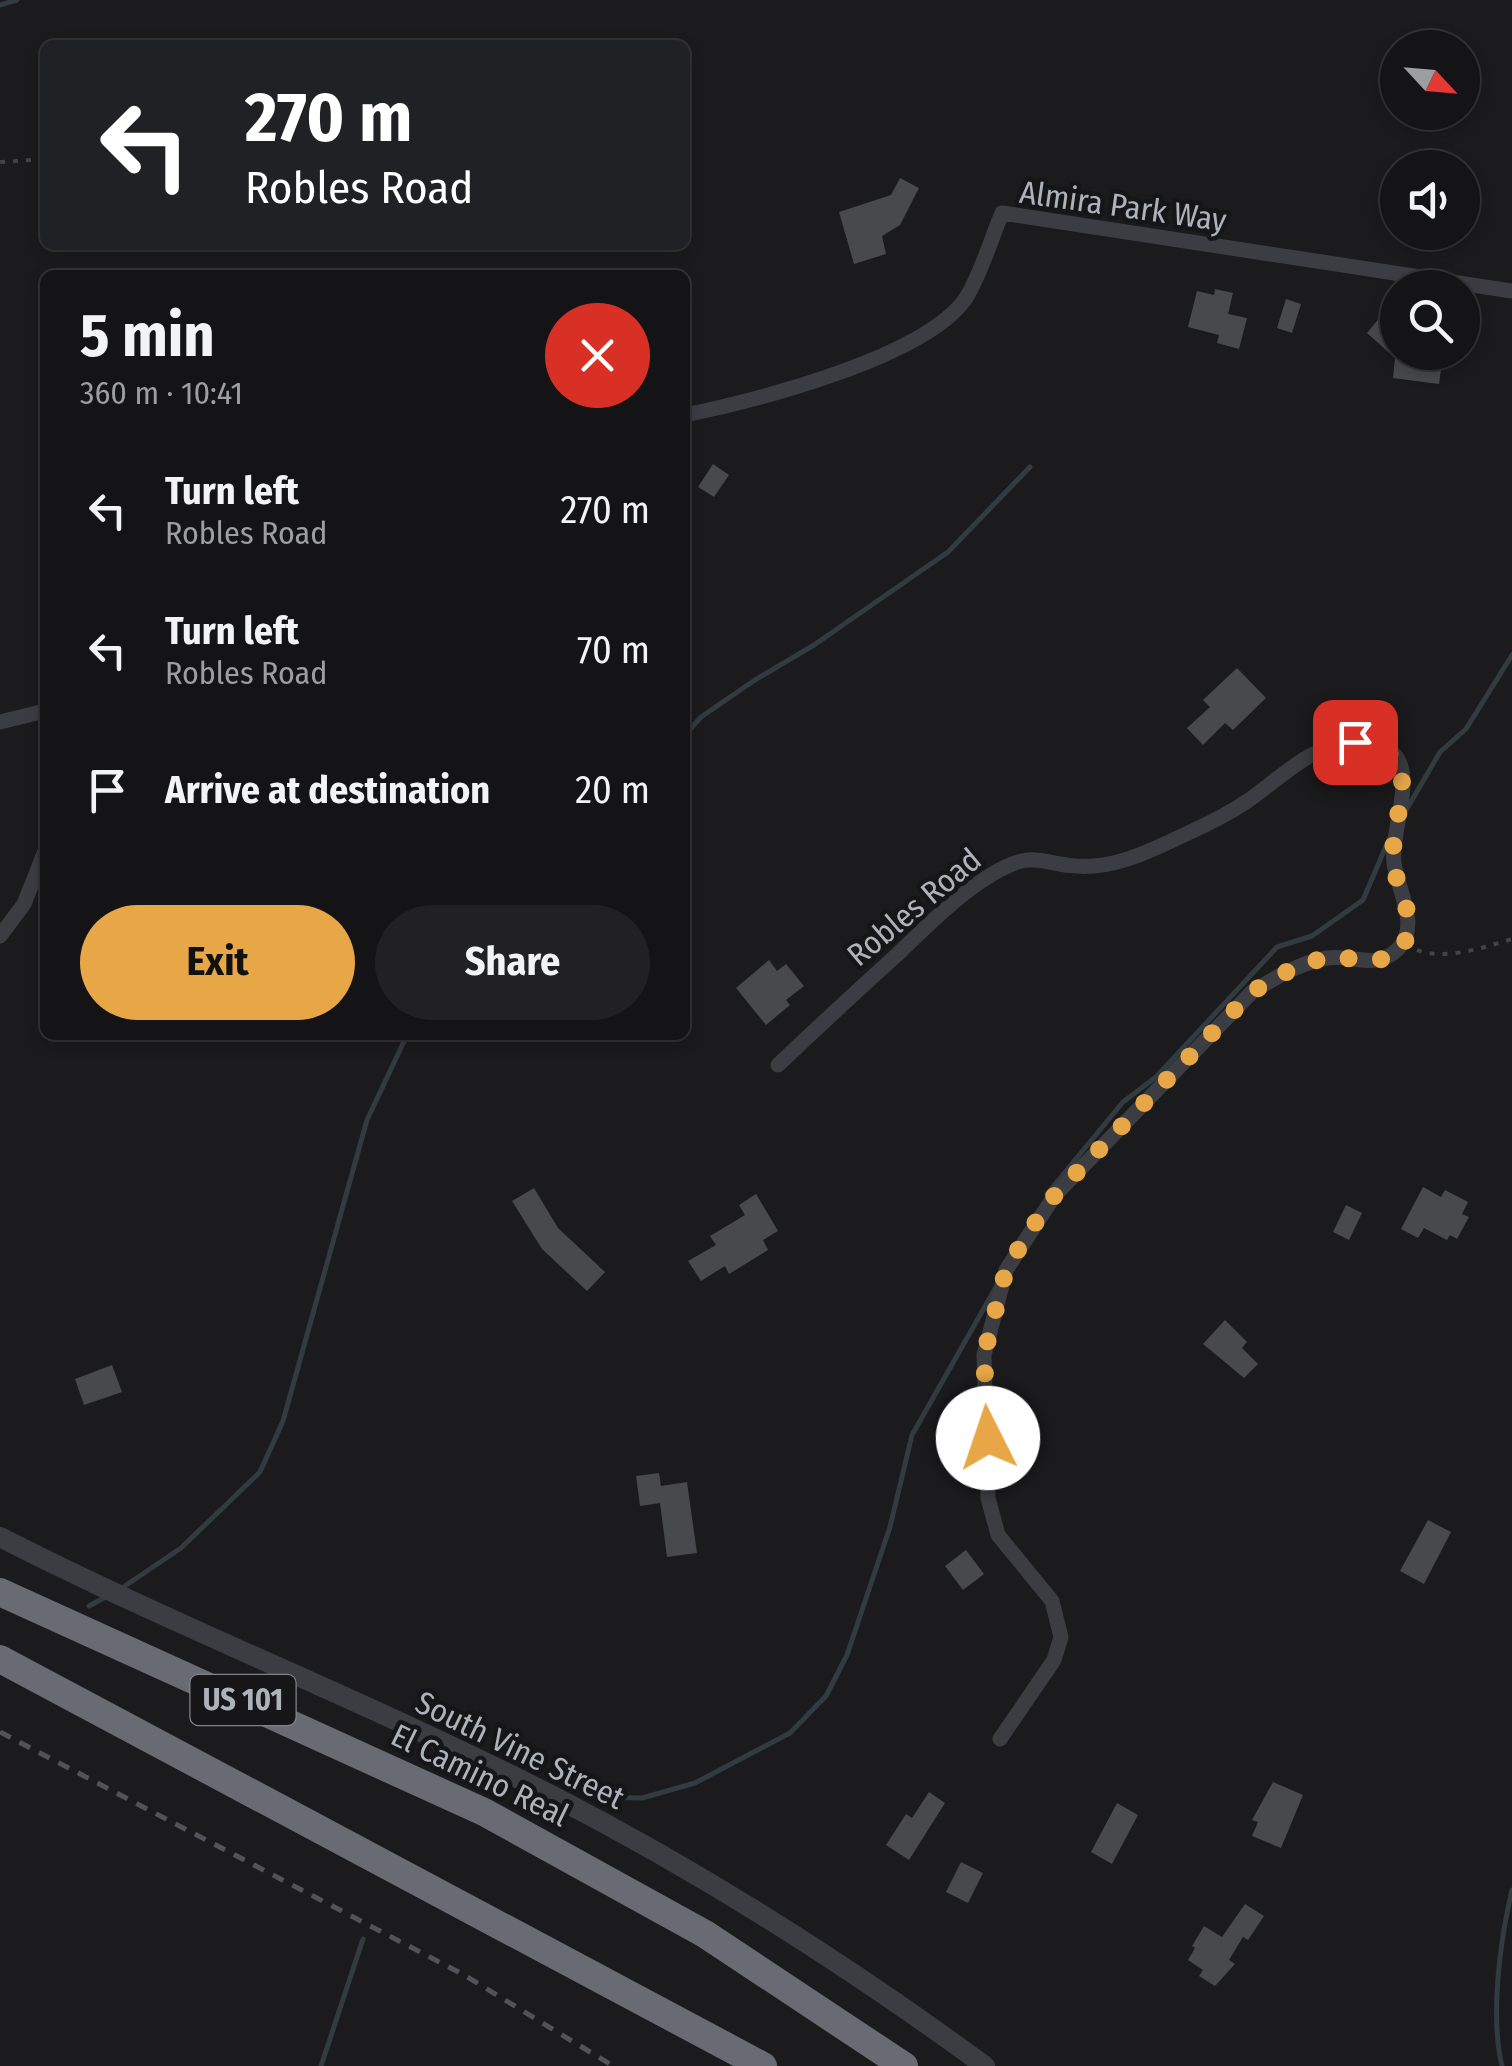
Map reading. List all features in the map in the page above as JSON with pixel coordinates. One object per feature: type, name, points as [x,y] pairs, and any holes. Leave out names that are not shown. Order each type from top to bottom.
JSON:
[{"type":"highway","name":"El Camino Real","points":[[0,1592],[484,1812],[705,1934],[904,2066]]},
{"type":"highway","name":"US 101","points":[[0,1660],[763,2066]]},
{"type":"street","name":"Almira Park Way","points":[[690,414],[810,384],[867,361],[930,328],[967,296],[1002,213],[1512,292]]},
{"type":"street","points":[[0,722],[40,712]]},
{"type":"street","name":"Robles Road","points":[[778,1065],[930,924],[982,880],[1008,864],[1026,858],[1092,866],[1120,861],[1187,834],[1244,803],[1294,765],[1327,747],[1355,742],[1392,753],[1400,763],[1403,801],[1396,836],[1396,878],[1408,925],[1403,944]]},
{"type":"street","points":[[0,936],[24,904],[40,864]]},
{"type":"street","points":[[1000,1739],[1054,1660],[1060,1637],[1052,1601],[998,1535],[988,1498],[984,1355],[1006,1270],[1055,1195],[1252,992],[1287,971],[1318,960],[1332,957],[1372,962],[1390,956],[1403,944]]},
{"type":"street","name":"South Vine Street","points":[[0,1538],[539,1790],[677,1863],[790,1930],[985,2066]]},
{"type":"path","points":[[0,162],[40,159]]},
{"type":"path","points":[[1403,944],[1427,954],[1478,950],[1512,939]]},
{"type":"building","points":[[900,178],[919,188],[900,225],[882,236],[886,254],[854,264],[839,212],[891,195]]},
{"type":"building","points":[[1215,289],[1233,293],[1228,314],[1247,318],[1239,349],[1217,343],[1219,335],[1188,327],[1197,291],[1214,295]]},
{"type":"building","points":[[1286,299],[1301,304],[1292,333],[1277,328]]},
{"type":"building","points":[[1380,317],[1380,345],[1367,333]]},
{"type":"building","points":[[1394,370],[1441,370],[1439,384],[1393,378]]},
{"type":"building","points":[[713,464],[729,475],[714,497],[698,487]]},
{"type":"building","points":[[1237,668],[1266,698],[1233,730],[1225,723],[1203,745],[1187,728],[1210,707],[1203,700]]},
{"type":"building","points":[[769,960],[777,971],[786,964],[804,986],[786,1000],[790,1005],[766,1025],[736,988]]},
{"type":"building","points":[[1423,1187],[1441,1197],[1445,1190],[1468,1202],[1462,1214],[1469,1217],[1457,1239],[1450,1235],[1447,1240],[1424,1228],[1418,1238],[1401,1229]]},
{"type":"building","points":[[534,1188],[558,1228],[605,1272],[587,1291],[542,1249],[512,1201]]},
{"type":"building","points":[[756,1194],[778,1231],[763,1240],[768,1250],[729,1274],[725,1266],[701,1281],[688,1261],[716,1245],[710,1236],[745,1215],[739,1205]]},
{"type":"building","points":[[1346,1205],[1362,1213],[1349,1240],[1333,1232]]},
{"type":"building","points":[[1225,1320],[1247,1342],[1242,1348],[1258,1364],[1244,1378],[1203,1344]]},
{"type":"building","points":[[112,1365],[122,1392],[84,1405],[75,1379]]},
{"type":"building","points":[[659,1473],[661,1486],[687,1482],[697,1553],[667,1557],[660,1503],[640,1506],[636,1476]]},
{"type":"building","points":[[1428,1520],[1451,1532],[1424,1584],[1400,1571]]},
{"type":"building","points":[[966,1550],[984,1574],[963,1590],[945,1566]]},
{"type":"building","points":[[1273,1782],[1303,1795],[1281,1848],[1252,1836],[1258,1822],[1252,1820]]},
{"type":"building","points":[[929,1792],[945,1803],[909,1860],[886,1845],[906,1814],[912,1818]]},
{"type":"building","points":[[1117,1803],[1138,1815],[1112,1864],[1091,1852]]},
{"type":"building","points":[[961,1862],[983,1873],[968,1903],[946,1892]]},
{"type":"building","points":[[1245,1904],[1264,1916],[1248,1940],[1243,1937],[1229,1960],[1235,1964],[1215,1986],[1199,1976],[1203,1970],[1188,1960],[1195,1948],[1192,1946],[1204,1926],[1222,1937]]},
{"type":"waterway","points":[[0,5],[17,0]]},
{"type":"waterway","points":[[690,729],[701,717],[948,552],[1030,467]]},
{"type":"waterway","points":[[1405,812],[1440,752],[1466,729],[1512,655]]},
{"type":"waterway","points":[[1047,1194],[1123,1102],[1156,1077],[1277,947],[1312,936],[1363,900],[1389,839]]},
{"type":"waterway","points":[[119,1590],[181,1548],[260,1472],[283,1421],[367,1120],[405,1040]]},
{"type":"waterway","points":[[594,1797],[642,1798],[695,1783],[790,1733],[826,1696],[847,1655],[890,1527],[912,1435],[996,1287]]},
{"type":"waterway","points":[[89,1606],[109,1595]]},
{"type":"waterway","points":[[1502,2066],[1498,2046],[1498,1978],[1512,1890]]},
{"type":"waterway","points":[[321,2066],[363,1939]]},
{"type":"railway","points":[[0,1732],[464,1975],[613,2066]]},
{"type":"route","points":[[988,1438],[983,1374],[994,1306],[1006,1270],[1055,1195],[1252,992],[1287,971],[1318,960],[1332,957],[1372,962],[1390,956],[1403,944],[1408,925],[1393,856],[1403,801],[1400,763],[1382,748],[1355,742]]}]
